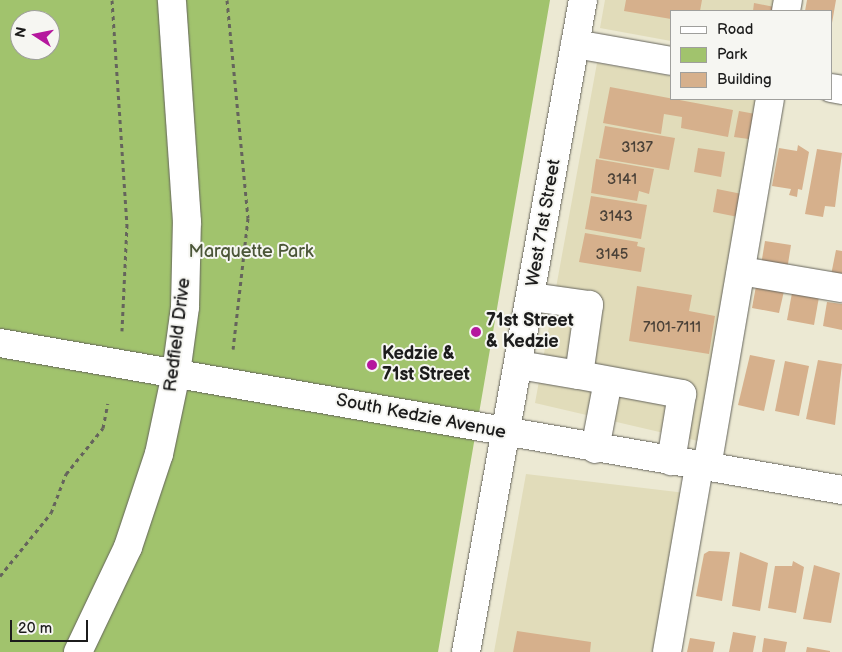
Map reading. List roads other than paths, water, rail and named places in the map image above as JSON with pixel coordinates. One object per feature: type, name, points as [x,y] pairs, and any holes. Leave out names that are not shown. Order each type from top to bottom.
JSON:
[{"type":"main road","name":"Redfield Drive","points":[[78,652],[128,547],[160,454],[176,373],[185,307],[187,222],[172,0]]},
{"type":"main road","name":"West 71st Street","points":[[466,652],[519,365],[582,0]]},
{"type":"main road","points":[[575,44],[670,61]]},
{"type":"main road","points":[[667,652],[741,271],[770,100]]},
{"type":"main road","points":[[741,271],[842,288]]},
{"type":"main road","points":[[531,297],[589,306],[579,375]]},
{"type":"main road","name":"South Kedzie Avenue","points":[[0,343],[506,433],[842,490]]},
{"type":"main road","points":[[519,365],[682,394],[671,461]]},
{"type":"main road","points":[[595,448],[608,381]]},
{"type":"place","name":"71st Street & Kedzie","points":[[476,332]]},
{"type":"place","name":"Kedzie & 71st Street","points":[[372,365]]},
{"type":"park label","name":"Marquette Park","points":[[251,252]]}]
